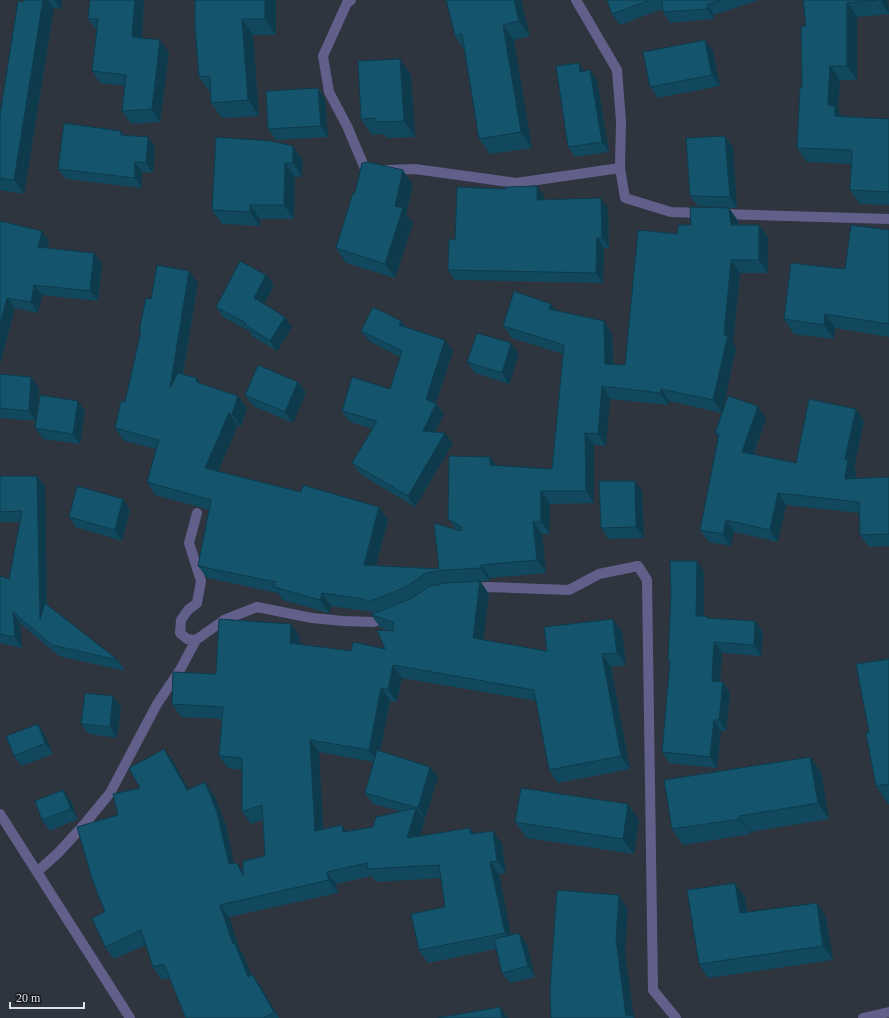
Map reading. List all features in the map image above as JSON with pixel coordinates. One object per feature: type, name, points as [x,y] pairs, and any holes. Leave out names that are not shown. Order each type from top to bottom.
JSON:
[{"type":"street","points":[[351,0],[347,3],[323,56],[329,92],[347,126],[366,171],[414,169],[516,183],[620,168]]},
{"type":"street","points":[[576,0],[617,70],[621,121],[620,168],[625,198],[671,212],[889,219]]},
{"type":"street","points":[[196,640],[187,639],[180,633],[181,620],[188,610],[197,603],[201,581],[189,543],[197,513]]},
{"type":"street","points":[[461,589],[489,587],[569,590],[599,574],[638,566],[647,580],[653,990],[676,1018]]},
{"type":"street","points":[[37,872],[58,853],[83,826],[110,793],[157,704],[180,670],[196,640],[224,620],[257,607],[312,618],[343,621],[373,622],[397,614]]},
{"type":"street","points":[[0,814],[130,1018]]},
{"type":"street","points":[[863,1018],[889,1012]]},
{"type":"building","points":[[24,0],[43,0],[14,180],[0,178],[0,114],[18,1],[24,2]]},
{"type":"building","points":[[90,0],[135,0],[132,37],[160,40],[152,109],[122,111],[126,75],[92,71],[98,19],[88,19]]},
{"type":"building","points":[[195,0],[265,0],[265,19],[242,19],[248,100],[211,103],[210,76],[199,77],[195,27]]},
{"type":"building","points":[[446,0],[514,0],[519,21],[503,25],[521,132],[479,139],[462,34],[455,36]]},
{"type":"building","points":[[607,0],[650,0],[612,14]]},
{"type":"building","points":[[662,0],[720,0],[707,5],[707,9],[663,12]]},
{"type":"building","points":[[803,0],[877,0],[847,3],[847,66],[830,66],[828,105],[835,106],[835,116],[889,119],[889,192],[850,190],[852,150],[797,148],[800,87],[802,87],[801,26],[806,26]]},
{"type":"building","points":[[705,40],[712,75],[650,87],[643,52]]},
{"type":"building","points":[[400,59],[404,121],[376,122],[375,118],[361,119],[358,61]]},
{"type":"building","points":[[579,63],[580,72],[590,70],[602,142],[568,147],[556,66]]},
{"type":"building","points":[[318,88],[321,126],[268,129],[266,91]]},
{"type":"building","points":[[64,123],[121,131],[121,135],[148,137],[146,163],[135,162],[135,178],[58,169]]},
{"type":"building","points":[[725,136],[730,197],[690,196],[686,138]]},
{"type":"building","points":[[216,137],[271,141],[293,146],[293,163],[285,163],[284,205],[250,205],[250,212],[212,210]]},
{"type":"building","points":[[368,162],[403,170],[395,206],[403,208],[385,264],[336,248],[353,193],[355,193],[362,163]]},
{"type":"building","points":[[537,186],[537,200],[601,198],[602,238],[597,238],[596,273],[448,270],[449,239],[455,240],[457,187],[506,189],[505,187]]},
{"type":"building","points":[[690,207],[729,208],[731,225],[759,225],[759,260],[731,260],[724,335],[728,335],[713,400],[661,389],[660,393],[602,386],[598,434],[585,433],[586,491],[541,491],[541,521],[533,522],[537,560],[481,565],[481,568],[445,570],[426,573],[406,587],[366,602],[364,599],[322,593],[320,600],[274,587],[276,582],[198,566],[211,500],[147,482],[159,440],[115,428],[121,401],[125,402],[141,331],[139,331],[146,298],[151,299],[157,265],[189,271],[170,388],[178,373],[197,378],[196,382],[238,396],[232,414],[229,413],[205,468],[301,492],[303,485],[379,507],[364,565],[439,569],[434,523],[461,531],[462,527],[448,519],[449,456],[490,457],[490,465],[552,469],[564,345],[503,326],[514,291],[551,304],[549,309],[604,321],[605,364],[625,365],[638,230],[678,234],[678,225],[691,225]]},
{"type":"building","points":[[0,221],[42,231],[38,247],[94,253],[90,291],[34,285],[31,302],[7,298],[0,325]]},
{"type":"building","points":[[851,225],[889,230],[889,324],[825,314],[824,325],[784,319],[791,263],[845,269]]},
{"type":"building","points":[[240,261],[266,275],[254,298],[285,317],[270,341],[245,325],[246,323],[216,307]]},
{"type":"building","points":[[373,307],[401,321],[399,325],[445,340],[426,399],[436,404],[423,431],[445,433],[408,496],[352,463],[377,421],[342,411],[352,377],[390,389],[402,351],[361,331]]},
{"type":"building","points":[[477,333],[511,343],[502,373],[467,362]]},
{"type":"building","points":[[258,365],[298,382],[285,412],[245,395]]},
{"type":"building","points":[[0,374],[31,377],[29,411],[0,408]]},
{"type":"building","points":[[40,395],[78,401],[73,434],[35,428]]},
{"type":"building","points":[[728,396],[758,406],[742,452],[796,463],[809,399],[856,409],[845,459],[848,459],[845,479],[889,477],[889,534],[860,535],[859,502],[778,493],[770,530],[726,520],[723,534],[700,530],[719,434],[715,433]]},
{"type":"building","points":[[0,476],[37,476],[40,619],[45,603],[118,660],[52,645],[13,612],[15,637],[0,634],[0,576],[9,579],[22,511],[0,512]]},
{"type":"building","points":[[599,481],[635,481],[636,527],[601,528]]},
{"type":"building","points":[[77,486],[123,499],[115,530],[69,517]]},
{"type":"building","points":[[670,561],[697,561],[696,616],[755,621],[754,645],[714,642],[712,681],[723,682],[719,720],[714,720],[710,757],[662,752],[670,661],[668,661],[671,594]]},
{"type":"building","points":[[480,581],[473,638],[547,651],[544,627],[613,619],[617,653],[602,654],[621,756],[549,770],[534,690],[393,665],[388,690],[381,688],[369,750],[310,740],[315,831],[342,825],[343,832],[373,827],[376,817],[416,808],[407,838],[470,828],[471,834],[493,831],[497,861],[490,862],[505,933],[419,950],[411,914],[445,907],[439,865],[367,869],[367,863],[327,872],[329,880],[220,905],[233,944],[235,943],[248,977],[252,974],[274,1012],[264,1018],[186,1018],[164,964],[153,967],[141,930],[105,947],[92,918],[105,912],[92,879],[77,827],[118,815],[113,794],[140,788],[129,768],[164,749],[187,790],[205,782],[217,812],[229,864],[237,863],[243,876],[243,861],[265,856],[262,805],[242,812],[242,758],[219,756],[223,707],[172,704],[173,672],[216,674],[219,619],[291,624],[290,643],[351,651],[353,642],[385,649],[377,630],[393,631],[394,622],[371,615],[412,598],[430,586],[446,583]]},
{"type":"building","points":[[889,659],[889,784],[876,786],[866,733],[869,732],[856,664]]},
{"type":"building","points":[[85,693],[113,696],[110,727],[81,724]]},
{"type":"building","points":[[38,724],[45,743],[14,756],[6,736]]},
{"type":"building","points":[[377,750],[430,767],[418,808],[365,793]]},
{"type":"building","points":[[810,757],[818,803],[739,816],[740,819],[672,829],[664,780]]},
{"type":"building","points":[[521,788],[628,804],[623,839],[515,822]]},
{"type":"building","points":[[63,790],[71,809],[42,820],[35,801]]},
{"type":"building","points":[[735,883],[740,913],[817,903],[823,946],[699,964],[687,890]]},
{"type":"building","points":[[557,890],[619,895],[616,939],[626,1016],[634,1015],[634,1018],[551,1018],[550,989]]},
{"type":"building","points":[[519,933],[528,966],[502,973],[494,939]]},
{"type":"building","points":[[500,1007],[502,1018],[437,1018]]}]
